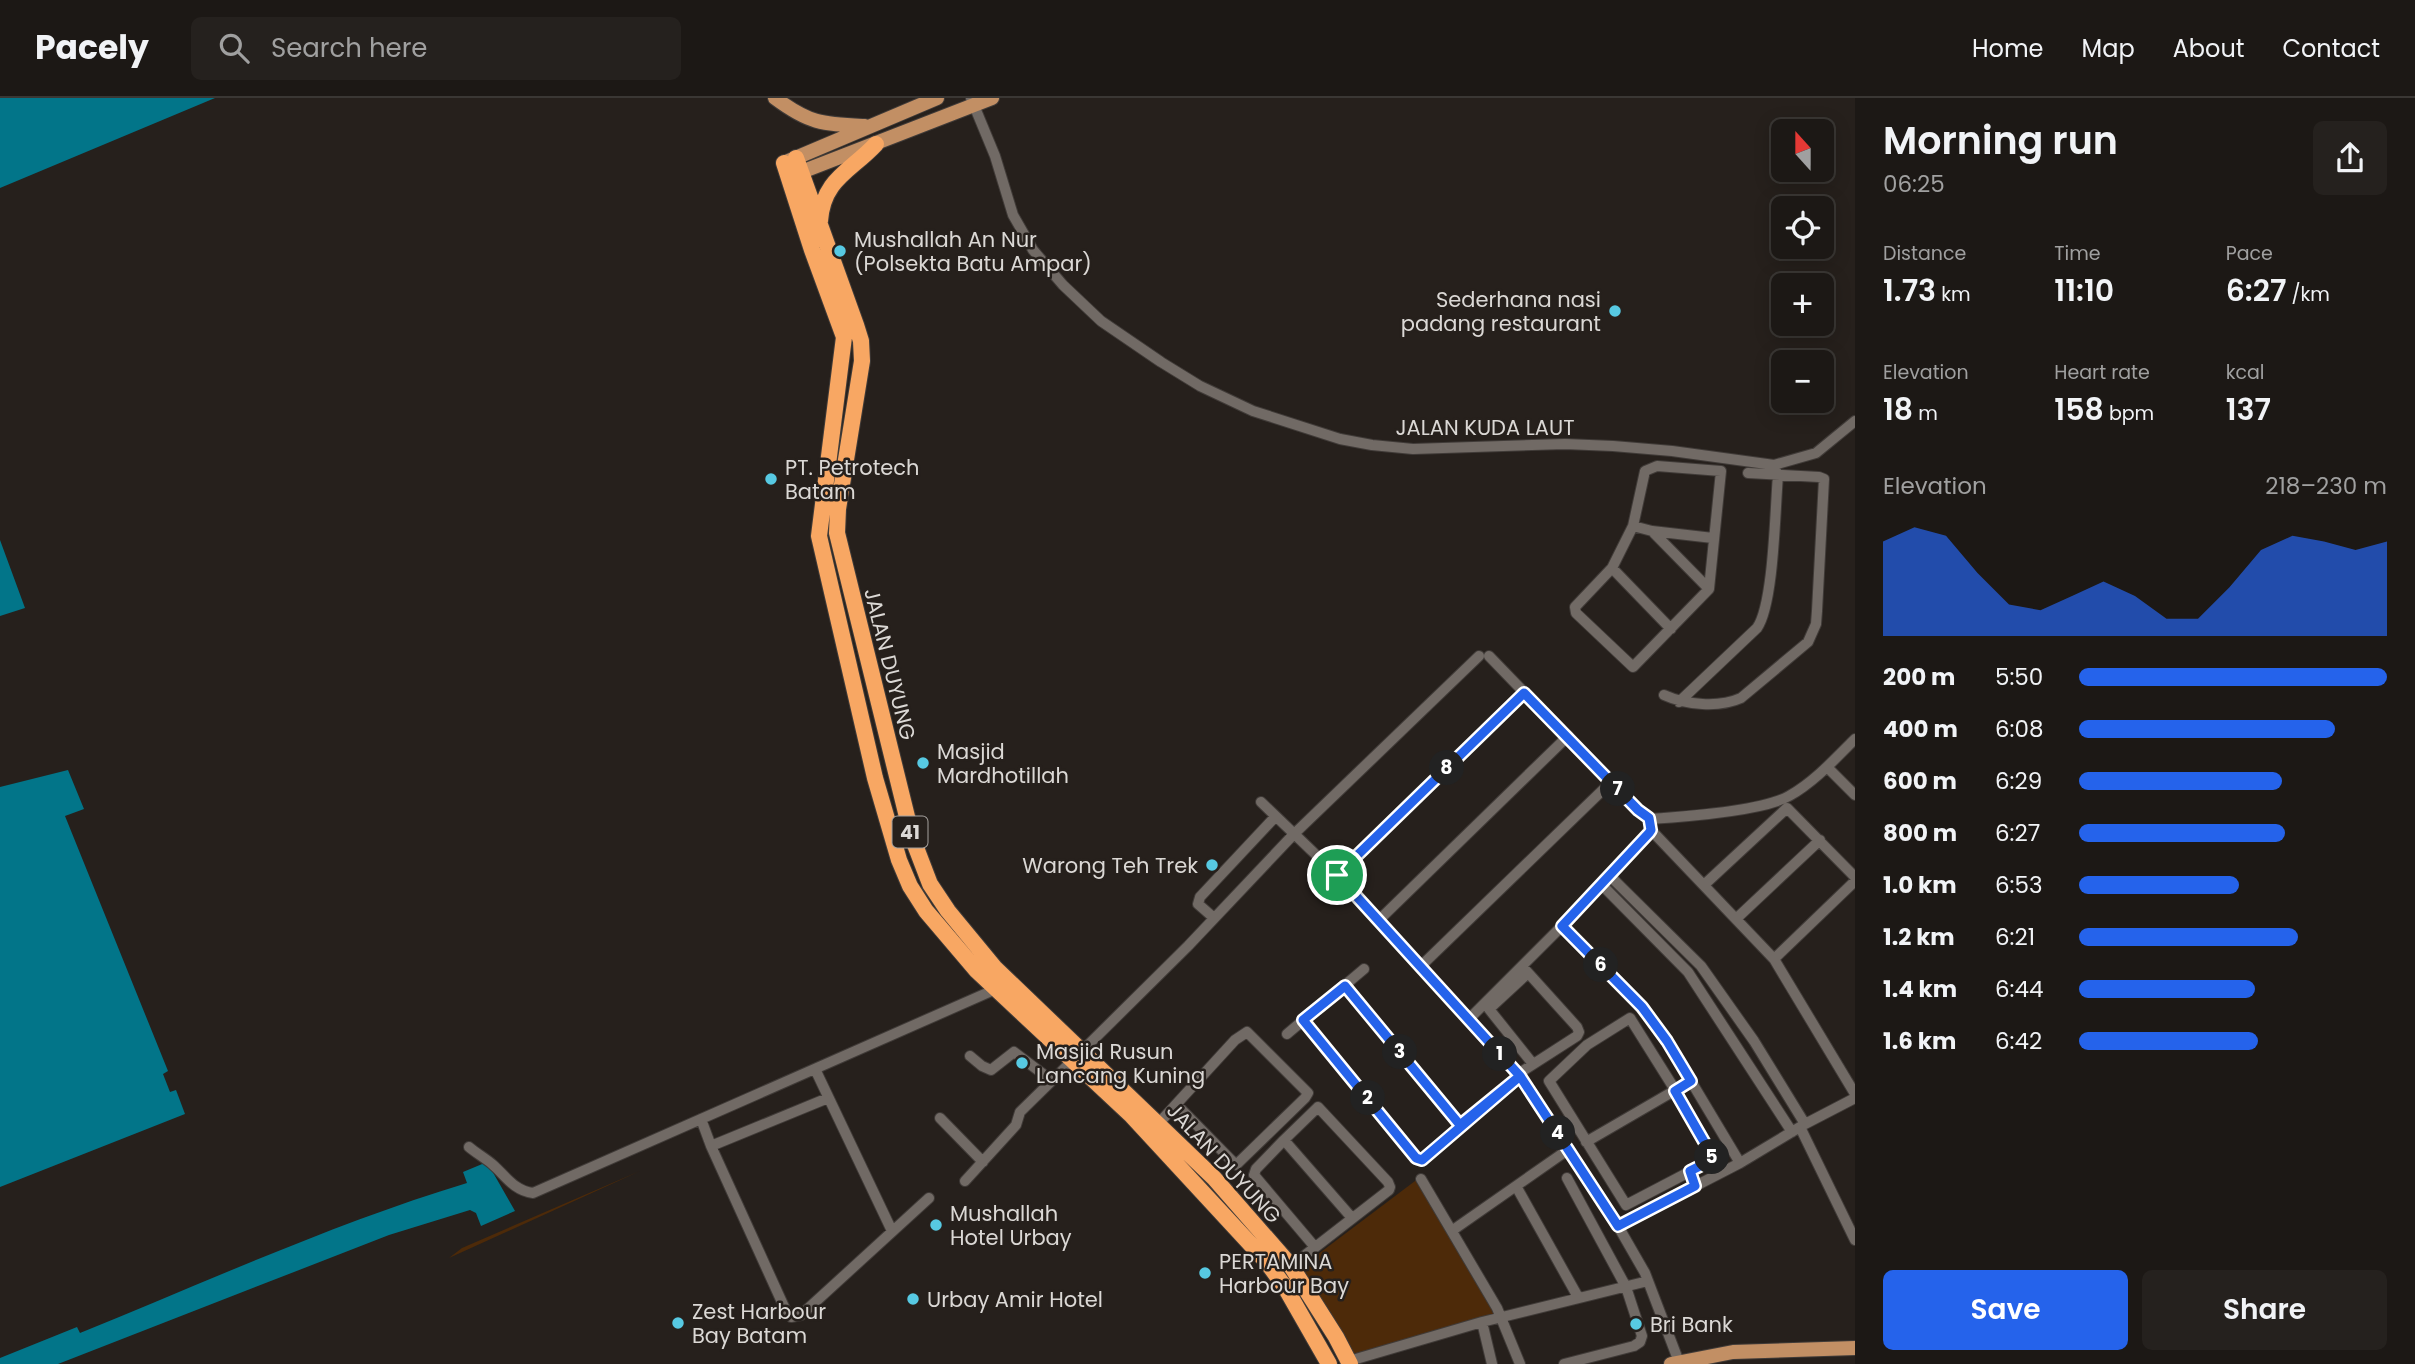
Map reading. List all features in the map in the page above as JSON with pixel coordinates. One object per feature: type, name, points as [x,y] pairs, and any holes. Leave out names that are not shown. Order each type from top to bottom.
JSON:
[{"type":"highway","points":[[820,226],[822,206],[829,188],[843,172],[876,144]]},
{"type":"highway","name":"JALAN DUYUNG","points":[[793,168],[820,226],[853,315],[862,351],[852,430],[836,520],[838,547],[912,837],[925,872],[939,900],[995,968],[1132,1116],[1204,1176],[1279,1279],[1329,1364]]},
{"type":"highway","name":"JALAN DUYUNG","points":[[793,168],[812,250],[844,337],[819,536],[875,778],[895,849],[918,900],[977,971],[996,989],[1158,1123],[1204,1176],[1291,1266],[1349,1362]]},
{"type":"highway","points":[[875,778],[895,772]]},
{"type":"main road","points":[[775,98],[802,116],[827,125],[868,126]]},
{"type":"main road","points":[[793,168],[868,126],[937,98]]},
{"type":"main road","points":[[793,168],[876,144],[972,102],[992,98]]},
{"type":"main road","points":[[1675,1363],[1855,1348]]},
{"type":"street","name":"JALAN KUDA LAUT","points":[[972,102],[995,156],[1013,215],[1033,250],[1048,268],[1084,306],[1161,362],[1223,398],[1253,411],[1340,439],[1371,445],[1413,449],[1565,444],[1645,449],[1776,470],[1816,453],[1855,421]]},
{"type":"street","points":[[1645,449],[1645,471],[1633,526],[1612,568],[1575,607],[1576,613],[1633,667],[1709,589],[1721,471],[1657,466],[1645,471]]},
{"type":"street","points":[[1664,695],[1679,702],[1725,704],[1741,698],[1808,642],[1813,631],[1817,611],[1824,479],[1776,470],[1748,473]]},
{"type":"street","points":[[1679,702],[1757,628],[1763,619],[1768,595],[1776,470]]},
{"type":"street","points":[[1633,526],[1652,531],[1713,538]]},
{"type":"street","points":[[1652,531],[1709,589]]},
{"type":"street","points":[[1612,568],[1671,629]]},
{"type":"street","points":[[965,1181],[1016,1125],[1017,1114],[1188,946],[1293,835],[1484,656],[1568,736],[1774,959],[1855,1096],[1740,1163],[1618,1226]]},
{"type":"street","points":[[1337,875],[1524,693]]},
{"type":"street","points":[[1378,921],[1568,736]]},
{"type":"street","points":[[1533,1064],[1489,1009],[1606,880],[1650,824],[1779,800],[1802,788],[1855,739]]},
{"type":"street","points":[[1827,767],[1855,795]]},
{"type":"street","points":[[1421,966],[1611,782]]},
{"type":"street","points":[[1261,802],[1337,875],[1519,1075],[1618,1226],[1648,1281],[1675,1363]]},
{"type":"street","points":[[1705,884],[1787,808],[1820,840],[1855,879],[1774,959]]},
{"type":"street","points":[[1214,918],[1198,901],[1275,817]]},
{"type":"street","points":[[1737,918],[1820,840]]},
{"type":"street","points":[[1606,880],[1702,965],[1754,1041],[1855,1240]]},
{"type":"street","points":[[1562,926],[1642,1007],[1667,1041],[1740,1163]]},
{"type":"street","points":[[1286,1034],[1364,970]]},
{"type":"street","points":[[1469,1019],[1525,970]]},
{"type":"street","points":[[1303,1020],[1418,1160],[1422,1160],[1519,1075],[1577,1036],[1579,1030],[1525,970]]},
{"type":"street","points":[[1345,986],[1460,1125]]},
{"type":"street","points":[[469,1147],[491,1163],[513,1185],[533,1193],[996,989]]},
{"type":"street","points":[[1714,1159],[1626,1205],[1549,1081],[1587,1045],[1630,1018],[1675,1091],[1714,1159],[1721,1172]]},
{"type":"street","points":[[1158,1123],[1235,1040],[1247,1032],[1305,1087],[1308,1093],[1236,1165],[1177,1105]]},
{"type":"street","points":[[970,1056],[990,1070],[1014,1052],[1051,1080]]},
{"type":"street","points":[[816,1069],[892,1231]]},
{"type":"street","points":[[1586,1142],[1691,1081]]},
{"type":"street","points":[[711,1146],[828,1098]]},
{"type":"street","points":[[1291,1266],[1389,1190],[1388,1182],[1320,1108],[1314,1110],[1284,1140],[1256,1169],[1254,1175],[1314,1246]]},
{"type":"street","points":[[940,1118],[983,1162]]},
{"type":"street","points":[[701,1119],[791,1317],[801,1315],[929,1198]]},
{"type":"street","points":[[1284,1140],[1352,1218]]},
{"type":"street","points":[[1453,1230],[1569,1149]]},
{"type":"street","points":[[1204,1176],[1231,1161]]},
{"type":"street","points":[[1690,1171],[1695,1186]]},
{"type":"street","points":[[1564,1364],[1634,1346],[1640,1342],[1642,1336],[1626,1287],[1567,1178]]},
{"type":"street","points":[[1421,1179],[1453,1230],[1501,1317],[1520,1364]]},
{"type":"street","points":[[1516,1186],[1578,1297]]},
{"type":"street","points":[[1349,1362],[1377,1351],[1482,1322],[1648,1281]]},
{"type":"street","points":[[1482,1322],[1492,1364]]},
{"type":"street","points":[[1377,1351],[1380,1364]]},
{"type":"shaded area","points":[[640,1171],[449,1258],[462,1248]]},
{"type":"shaded area","points":[[1419,1178],[1500,1316],[1349,1359],[1301,1267]]},
{"type":"water","points":[[0,98],[215,98],[0,188]]},
{"type":"water","points":[[0,540],[25,608],[0,616]]},
{"type":"water","points":[[68,770],[84,809],[65,816],[168,1071],[163,1074],[170,1092],[176,1090],[185,1114],[0,1187],[0,787]]},
{"type":"water","points":[[487,1162],[515,1211],[481,1226],[476,1213],[470,1210],[389,1235],[58,1364],[0,1364],[0,1358],[77,1327],[80,1333],[320,1234],[467,1183],[463,1172]]},
{"type":"place","name":"Mushallah An Nur (Polsekta Batu Ampar)","points":[[840,251]]},
{"type":"place","name":"Sederhana nasi padang restaurant","points":[[1615,311]]},
{"type":"place","name":"PT. Petrotech Batam","points":[[771,479]]},
{"type":"place","name":"Masjid Mardhotillah","points":[[923,763]]},
{"type":"place","name":"Warong Teh Trek","points":[[1212,865]]},
{"type":"place","name":"Masjid Rusun Lancang Kuning","points":[[1022,1063]]},
{"type":"place","name":"Mushallah Hotel Urbay","points":[[936,1225]]},
{"type":"place","name":"PERTAMINA Harbour Bay","points":[[1205,1273]]},
{"type":"place","name":"Urbay Amir Hotel","points":[[913,1299]]},
{"type":"place","name":"Zest Harbour Bay Batam","points":[[678,1323]]},
{"type":"place","name":"Bri Bank","points":[[1636,1324]]},
{"type":"route","points":[[1337,875],[1520,1076],[1460,1125],[1422,1160],[1416,1158],[1303,1020],[1345,986],[1460,1125],[1484,1107],[1520,1076],[1618,1226],[1695,1186],[1690,1171],[1714,1159],[1675,1091],[1691,1081],[1642,1007],[1562,926],[1649,833],[1649,818],[1643,816],[1524,693],[1337,875]]}]
